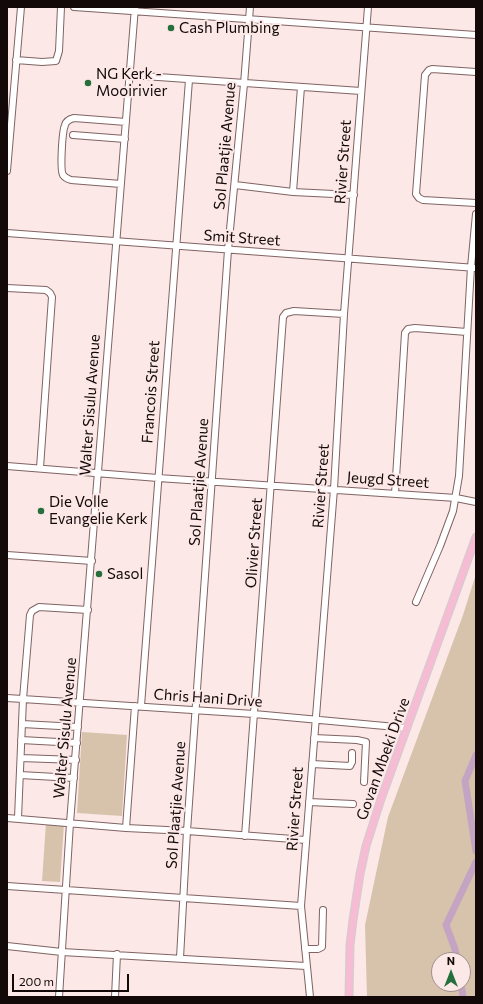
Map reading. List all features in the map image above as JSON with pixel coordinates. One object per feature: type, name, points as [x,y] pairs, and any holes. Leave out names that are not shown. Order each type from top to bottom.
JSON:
[{"type":"main road","name":"Govan Mbeki Drive","points":[[349,997],[350,945],[360,874],[374,819],[476,537]]},
{"type":"street","points":[[7,171],[21,7]]},
{"type":"street","points":[[16,60],[56,61],[59,51],[61,7]]},
{"type":"street","points":[[74,7],[135,10],[476,35]]},
{"type":"street","name":"Sol Plaatjie Avenue","points":[[180,958],[187,831],[228,250],[250,7]]},
{"type":"street","name":"Rivier Street","points":[[310,997],[301,906],[334,489],[344,314],[368,7]]},
{"type":"street","name":"Walter Sisulu Avenue","points":[[58,997],[70,823],[135,10]]},
{"type":"street","points":[[476,72],[436,69],[429,70],[425,75],[416,194],[423,200],[476,203]]},
{"type":"street","points":[[129,76],[361,91]]},
{"type":"street","name":"Francois Street","points":[[126,828],[158,478],[189,80]]},
{"type":"street","points":[[293,192],[301,87]]},
{"type":"street","points":[[121,184],[71,180],[63,175],[64,131],[66,122],[69,119],[74,118],[126,122]]},
{"type":"street","points":[[73,135],[125,139]]},
{"type":"street","points":[[235,185],[293,192],[354,196]]},
{"type":"street","points":[[416,602],[440,546],[453,511],[456,498],[476,214]]},
{"type":"street","name":"Smit Street","points":[[7,233],[473,267]]},
{"type":"street","points":[[7,288],[46,290],[52,297],[40,468]]},
{"type":"street","name":"Olivier Street","points":[[245,836],[284,314],[289,311],[294,311],[344,314]]},
{"type":"street","points":[[395,494],[405,333],[408,330],[415,328],[467,332]]},
{"type":"street","name":"Jeugd Street","points":[[7,466],[98,474],[456,498],[476,502]]},
{"type":"street","points":[[7,555],[92,561]]},
{"type":"street","points":[[18,818],[23,699],[29,620],[32,611],[39,607],[88,610]]},
{"type":"street","name":"Chris Hani Drive","points":[[7,698],[254,714],[407,728]]},
{"type":"street","points":[[22,724],[78,727]]},
{"type":"street","points":[[314,738],[357,740],[366,742],[364,782]]},
{"type":"street","points":[[21,740],[77,743]]},
{"type":"street","points":[[312,764],[350,766],[352,762],[352,753]]},
{"type":"street","points":[[21,758],[76,760]]},
{"type":"street","points":[[20,775],[74,778]]},
{"type":"street","points":[[309,802],[353,804]]},
{"type":"street","points":[[7,818],[126,828],[306,840]]},
{"type":"street","points":[[7,886],[301,906]]},
{"type":"street","points":[[305,949],[318,949],[322,947],[323,910]]},
{"type":"street","points":[[7,946],[62,952],[306,966]]},
{"type":"street","points":[[115,997],[117,954]]},
{"type":"shaded area","points":[[476,574],[476,997],[367,997],[365,925],[388,817],[463,615]]},
{"type":"shaded area","points":[[82,732],[127,735],[122,816],[77,813]]},
{"type":"shaded area","points":[[46,823],[64,824],[60,882],[42,881]]},
{"type":"waterway","points":[[476,755],[465,781],[476,851]]},
{"type":"waterway","points":[[456,952],[446,925],[476,862]]},
{"type":"waterway","points":[[462,992],[463,997]]},
{"type":"place","name":"Cash Plumbing","points":[[171,28]]},
{"type":"place","name":"NG Kerk - Mooirivier","points":[[88,83]]},
{"type":"place","name":"Die Volle Evangelie Kerk","points":[[41,511]]},
{"type":"place","name":"Sasol","points":[[99,574]]}]
